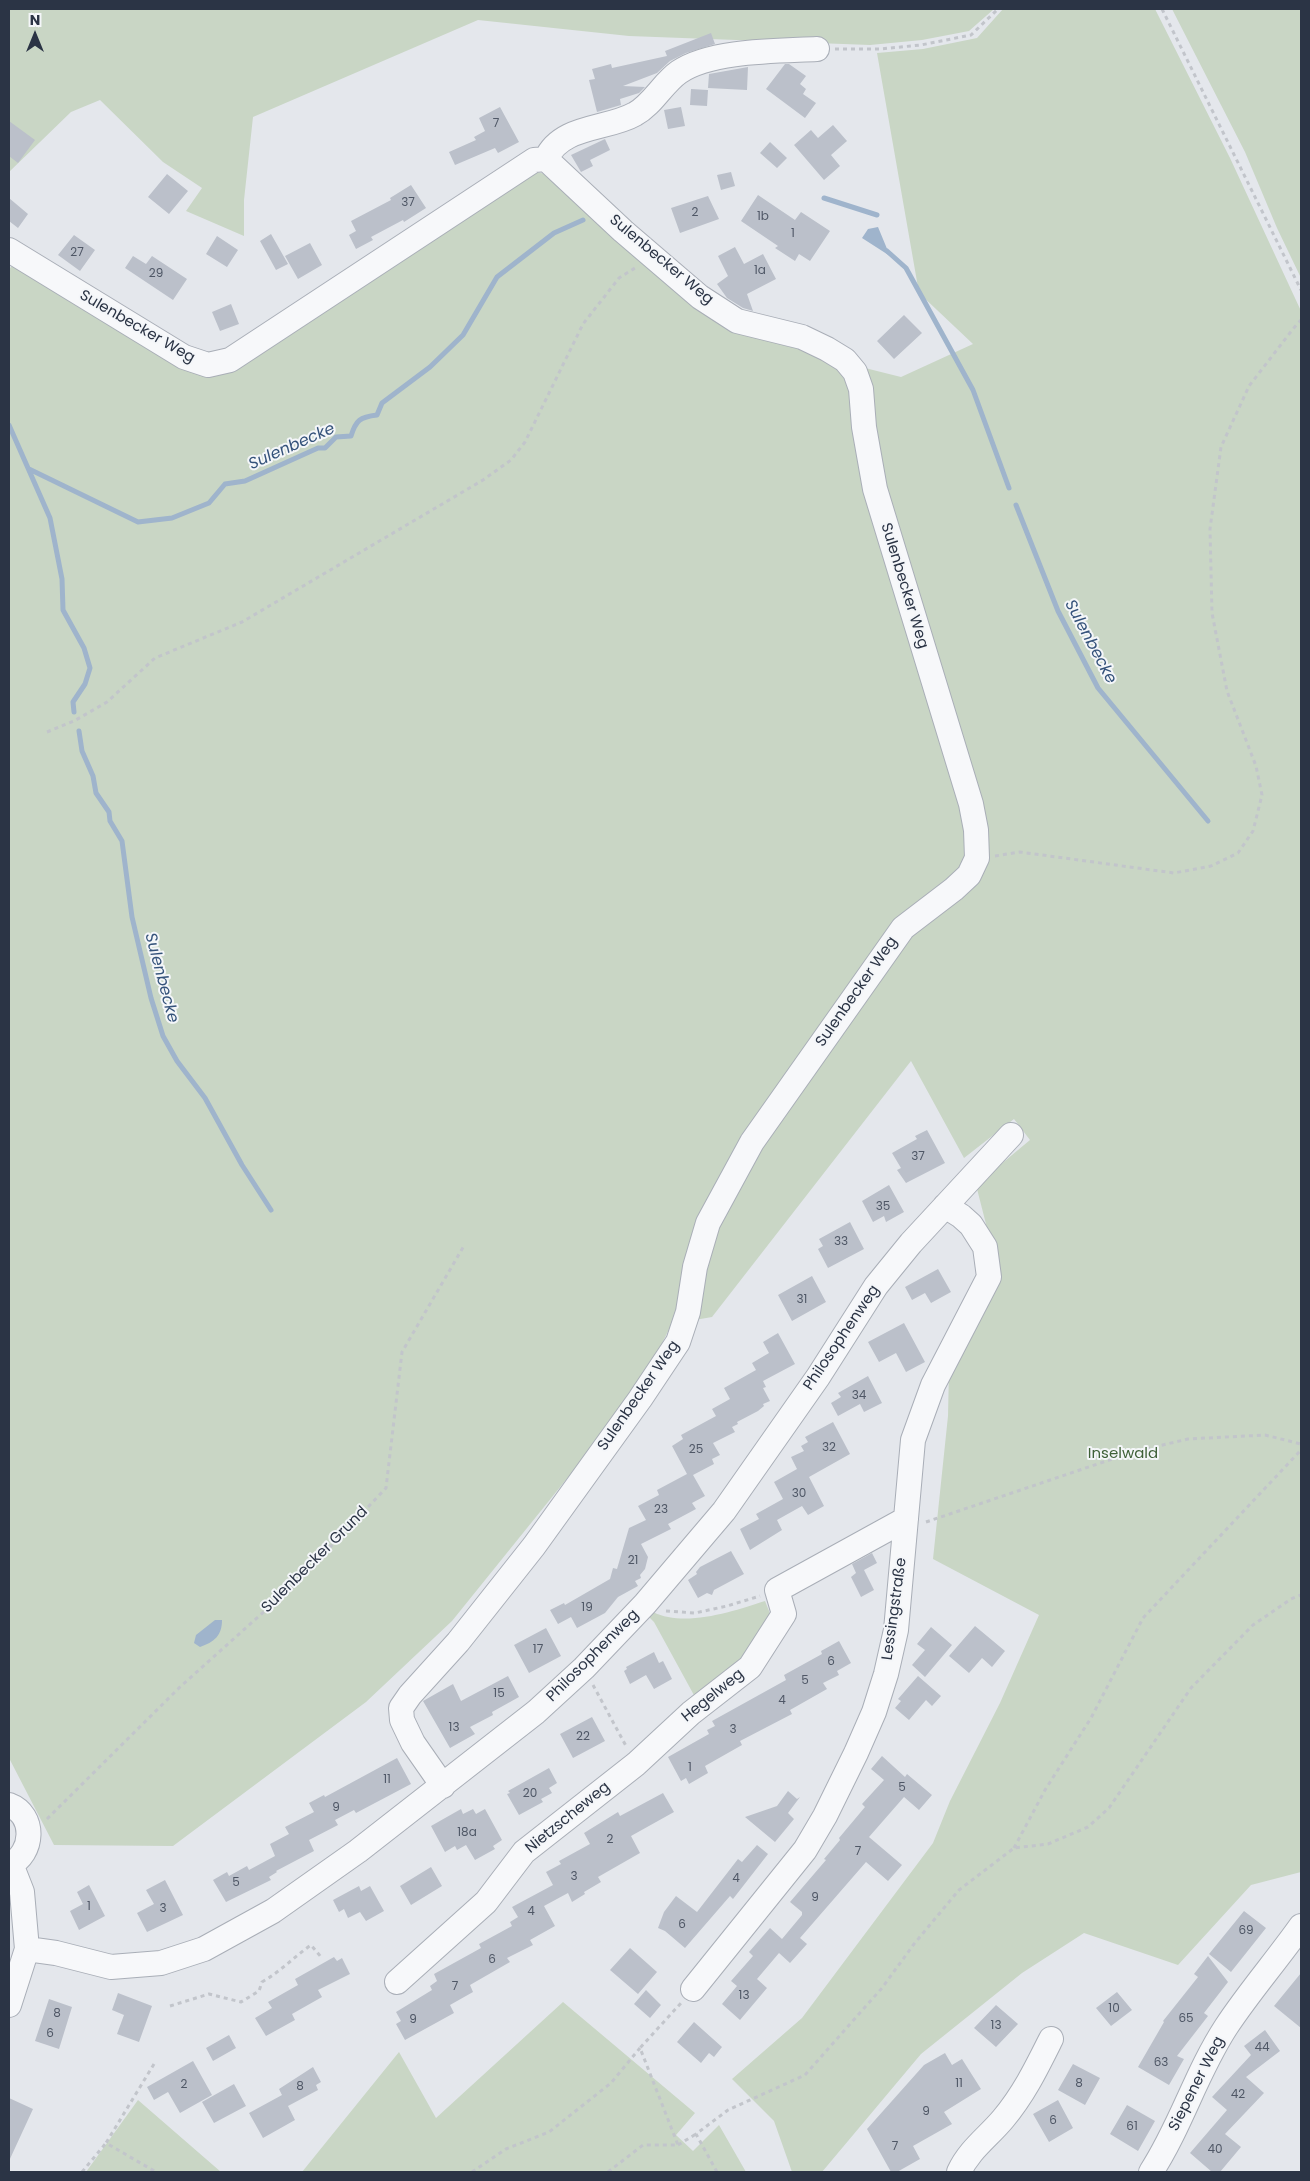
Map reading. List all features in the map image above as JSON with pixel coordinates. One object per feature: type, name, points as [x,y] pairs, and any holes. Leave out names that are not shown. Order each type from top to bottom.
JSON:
[{"type":"street","points":[[546,159],[556,143],[569,136],[636,114],[679,72],[705,60],[760,52],[817,49]]},
{"type":"street","name":"Sulenbecker Weg","points":[[9,250],[184,357],[208,365],[230,360],[534,160],[546,159],[700,297],[737,321],[802,337],[845,360],[855,372],[861,389],[864,427],[875,489],[971,804],[976,830],[977,858],[969,875],[903,928],[752,1142],[708,1223],[695,1266],[688,1312],[678,1342],[640,1399],[534,1546],[458,1642],[410,1694],[401,1708],[402,1720],[412,1743],[443,1786]]},
{"type":"street","name":"Philosophenweg","points":[[27,1949],[56,1953],[111,1967],[161,1963],[204,1949],[273,1911],[443,1786],[536,1712],[584,1668],[645,1604],[724,1510],[818,1376],[876,1286],[945,1206],[1011,1135]]},
{"type":"street","name":"Lessingstraße","points":[[693,1989],[805,1850],[825,1816],[874,1712],[896,1630],[913,1440],[933,1385],[989,1277],[985,1247],[971,1225],[945,1206]]},
{"type":"street","points":[[777,1590],[905,1525]]},
{"type":"street","name":"Hegelweg","points":[[636,1764],[691,1713],[750,1667],[784,1614],[777,1590]]},
{"type":"street","name":"Nietzscheweg","points":[[397,1982],[486,1902],[524,1852],[636,1764]]},
{"type":"street","points":[[9,1805],[15,1808],[26,1820],[29,1832],[28,1845],[21,1856],[10,1865],[22,1892],[27,1949],[9,2005]]},
{"type":"street","name":"Siepener Weg","points":[[1151,2172],[1164,2153],[1196,2080],[1226,2027],[1301,1926]]},
{"type":"street","points":[[959,2172],[965,2159],[1003,2119],[1022,2094],[1052,2039]]},
{"type":"path","points":[[817,49],[880,49],[921,45],[971,35],[998,9]]},
{"type":"path","points":[[1162,9],[1301,290]]},
{"type":"path","points":[[47,732],[74,721],[107,702],[155,658],[242,622],[483,480],[511,460],[525,442],[582,324],[619,278],[653,255]]},
{"type":"path","points":[[977,858],[1020,852],[1174,872],[1211,866],[1238,853],[1253,831],[1262,796],[1256,766],[1226,691],[1212,613],[1210,529],[1221,447],[1249,386],[1301,320]]},
{"type":"path","name":"Sulenbecker Grund","points":[[28,1826],[46,1820],[180,1687],[297,1582],[386,1488],[402,1352],[465,1244]]},
{"type":"path","points":[[905,1525],[1133,1452],[1188,1439],[1265,1435],[1301,1444]]},
{"type":"path","points":[[608,2172],[643,2145],[678,2145],[728,2110],[805,2075],[882,1988],[914,1944],[959,1890],[1014,1848],[1045,1790],[1091,1718],[1142,1618],[1301,1450]]},
{"type":"path","points":[[645,1604],[655,1611],[695,1612],[727,1606],[777,1590]]},
{"type":"path","points":[[1014,1848],[1048,1844],[1088,1826],[1109,1808],[1191,1688],[1253,1625],[1291,1599],[1301,1595]]},
{"type":"path","points":[[584,1668],[636,1764]]},
{"type":"path","points":[[170,2006],[209,1994],[241,2002],[260,1991],[262,1982],[282,1970],[290,1961],[312,1945],[321,1957]]},
{"type":"path","points":[[472,2172],[506,2149],[549,2132],[611,2083],[693,1989]]},
{"type":"path","points":[[640,2048],[678,2145]]},
{"type":"path","points":[[82,2172],[106,2143],[154,2064]]},
{"type":"path","points":[[696,2134],[717,2172]]},
{"type":"path","points":[[106,2143],[156,2172]]},
{"type":"green space","points":[[9,9],[994,9],[969,31],[922,40],[870,45],[629,36],[478,20],[253,117],[244,200],[244,236],[186,211],[202,188],[163,162],[100,100],[71,112],[9,172]]},
{"type":"green space","name":"Inselwald","points":[[1003,9],[1155,9],[1230,158],[1301,311],[1301,1872],[1251,1885],[1178,1965],[1084,1933],[1022,1973],[921,2054],[822,2172],[792,2172],[774,2121],[732,2079],[802,2018],[933,1843],[950,1801],[1000,1703],[1039,1615],[933,1559],[948,1416],[949,1370],[997,1267],[976,1185],[1030,1140],[1014,1119],[964,1158],[911,1061],[712,1317],[689,1321],[675,1317],[640,1388],[452,1621],[366,1702],[173,1846],[54,1845],[9,1758],[9,269],[15,263],[194,369],[218,375],[236,368],[528,170],[545,174],[739,328],[825,358],[901,377],[973,344],[919,293],[877,53],[923,49],[977,38]]},
{"type":"green space","points":[[1172,9],[1301,9],[1301,278],[1277,228],[1245,152]]},
{"type":"green space","points":[[765,1601],[771,1616],[743,1662],[695,1697],[654,1622],[649,1617],[653,1612],[666,1617],[680,1618],[709,1616]]},
{"type":"green space","points":[[563,2002],[695,2113],[676,2135],[693,2151],[719,2125],[746,2172],[302,2172],[399,2052],[436,2118]]},
{"type":"green space","points":[[138,2100],[221,2172],[86,2172]]},
{"type":"water","points":[[878,227],[890,256],[862,238],[868,229]]},
{"type":"water","points":[[215,1620],[222,1620],[221,1630],[216,1638],[200,1647],[194,1643],[196,1635]]},
{"type":"building","points":[[711,33],[715,44],[686,53],[670,61],[657,73],[623,86],[645,87],[639,93],[620,99],[621,105],[597,112],[589,80],[595,79],[592,69],[611,64],[612,68],[667,56],[665,51]]},
{"type":"building","points":[[785,64],[789,64],[806,76],[800,84],[806,89],[803,94],[816,103],[805,118],[766,89]]},
{"type":"building","points":[[748,67],[747,90],[708,88],[709,74]]},
{"type":"building","points":[[691,89],[708,90],[707,106],[690,105]]},
{"type":"building","points":[[500,107],[519,142],[498,153],[495,148],[455,165],[449,152],[476,140],[474,137],[485,131],[479,118]]},
{"type":"building","points":[[681,107],[685,126],[668,129],[664,110]]},
{"type":"building","points":[[9,121],[35,140],[18,163],[9,156]]},
{"type":"building","points":[[833,125],[847,141],[831,155],[840,166],[824,180],[794,145],[811,130],[818,138]]},
{"type":"building","points":[[605,139],[610,150],[590,160],[593,166],[581,172],[571,155]]},
{"type":"building","points":[[770,142],[787,158],[777,168],[760,153]]},
{"type":"building","points":[[731,172],[735,186],[721,190],[717,175]]},
{"type":"building","points":[[167,174],[188,191],[169,214],[148,197]]},
{"type":"building","points":[[411,185],[426,208],[404,222],[403,220],[371,237],[373,240],[356,249],[349,235],[356,231],[351,221],[391,200],[390,198]]},
{"type":"building","points":[[758,195],[795,220],[801,212],[830,231],[810,261],[799,254],[795,261],[775,248],[778,246],[741,221]]},
{"type":"building","points":[[708,196],[719,219],[680,233],[671,208]]},
{"type":"building","points":[[9,198],[28,214],[18,228],[9,221]]},
{"type":"building","points":[[271,234],[288,264],[276,270],[260,241]]},
{"type":"building","points":[[74,235],[95,250],[80,271],[58,255]]},
{"type":"building","points":[[217,236],[238,250],[227,267],[206,254]]},
{"type":"building","points":[[310,243],[322,265],[298,279],[285,256]]},
{"type":"building","points":[[735,247],[744,264],[763,254],[776,279],[747,294],[753,311],[743,308],[727,298],[717,284],[728,276],[718,256]]},
{"type":"building","points":[[133,256],[146,264],[152,256],[187,279],[173,300],[125,268]]},
{"type":"building","points":[[231,304],[239,324],[220,331],[212,312]]},
{"type":"building","points":[[904,315],[922,333],[894,359],[877,341]]},
{"type":"building","points":[[927,1130],[945,1163],[906,1183],[897,1170],[901,1168],[892,1153],[917,1139],[915,1136]]},
{"type":"building","points":[[889,1185],[904,1212],[886,1222],[884,1216],[873,1222],[862,1201]]},
{"type":"building","points":[[850,1222],[864,1249],[828,1268],[818,1249],[823,1246],[819,1239]]},
{"type":"building","points":[[938,1269],[951,1292],[931,1303],[925,1293],[912,1300],[905,1287]]},
{"type":"building","points":[[812,1276],[826,1302],[792,1321],[778,1295]]},
{"type":"building","points":[[904,1323],[925,1362],[906,1372],[896,1353],[879,1362],[868,1342]]},
{"type":"building","points":[[778,1333],[795,1364],[763,1381],[766,1387],[763,1388],[770,1401],[763,1404],[764,1406],[758,1411],[737,1422],[738,1424],[732,1427],[735,1432],[713,1443],[720,1455],[712,1459],[714,1464],[693,1475],[705,1496],[692,1503],[696,1509],[668,1524],[671,1529],[641,1544],[648,1557],[645,1569],[640,1575],[641,1578],[635,1581],[638,1586],[618,1597],[605,1613],[577,1628],[571,1617],[558,1624],[550,1610],[564,1603],[565,1605],[610,1579],[613,1568],[617,1569],[629,1528],[646,1520],[638,1506],[659,1495],[657,1490],[687,1474],[672,1446],[683,1439],[681,1435],[716,1416],[712,1409],[730,1399],[724,1388],[756,1370],[752,1363],[769,1353],[763,1342]]},
{"type":"building","points":[[868,1376],[882,1403],[864,1412],[860,1404],[838,1416],[831,1403],[841,1397],[838,1393]]},
{"type":"building","points":[[833,1422],[850,1454],[809,1477],[824,1506],[808,1515],[802,1506],[777,1520],[782,1530],[750,1550],[740,1529],[759,1519],[756,1514],[783,1499],[774,1482],[797,1469],[791,1457],[804,1451],[801,1446],[808,1442],[805,1437]]},
{"type":"building","points":[[731,1551],[744,1574],[714,1590],[712,1595],[707,1593],[698,1598],[688,1580],[697,1574],[696,1572],[700,1567]]},
{"type":"building","points":[[872,1553],[877,1563],[864,1570],[874,1590],[861,1597],[851,1577],[856,1573],[852,1564]]},
{"type":"building","points":[[975,1626],[1005,1651],[992,1667],[982,1658],[969,1673],[949,1656]]},
{"type":"building","points":[[931,1627],[952,1645],[925,1677],[912,1665],[925,1650],[917,1644]]},
{"type":"building","points":[[546,1628],[561,1656],[529,1673],[514,1645]]},
{"type":"building","points":[[839,1641],[851,1663],[837,1671],[839,1675],[823,1683],[827,1689],[790,1710],[792,1714],[740,1741],[742,1745],[705,1766],[708,1773],[689,1784],[686,1778],[681,1781],[668,1757],[709,1734],[707,1730],[715,1726],[712,1721],[786,1680],[784,1675],[822,1654],[821,1651]]},
{"type":"building","points":[[654,1652],[659,1663],[663,1661],[672,1679],[654,1689],[646,1675],[630,1684],[624,1671],[627,1669],[626,1667]]},
{"type":"building","points":[[508,1676],[519,1697],[492,1712],[493,1715],[470,1727],[475,1734],[450,1748],[423,1701],[453,1684],[461,1701]]},
{"type":"building","points":[[918,1676],[941,1696],[932,1706],[926,1700],[909,1720],[895,1708],[901,1701],[898,1699]]},
{"type":"building","points":[[592,1717],[605,1741],[573,1758],[560,1734]]},
{"type":"building","points":[[882,1756],[905,1777],[907,1774],[932,1795],[919,1810],[904,1797],[869,1837],[902,1865],[888,1881],[866,1862],[800,1938],[807,1944],[790,1963],[779,1953],[757,1979],[767,1988],[740,2020],[722,2004],[737,1986],[731,1981],[753,1956],[749,1952],[770,1928],[782,1939],[802,1915],[802,1912],[790,1902],[826,1860],[824,1859],[840,1840],[839,1838],[865,1807],[862,1804],[884,1780],[871,1769]]},
{"type":"building","points":[[397,1758],[411,1784],[356,1813],[354,1810],[335,1820],[338,1825],[309,1840],[314,1851],[276,1871],[269,1877],[271,1880],[226,1902],[213,1880],[227,1872],[229,1876],[247,1866],[249,1870],[275,1856],[270,1844],[289,1834],[285,1827],[314,1812],[309,1803],[324,1795],[325,1797]]},
{"type":"building","points":[[549,1768],[557,1783],[549,1788],[552,1793],[541,1799],[543,1802],[519,1815],[507,1794],[510,1793],[508,1791]]},
{"type":"building","points":[[788,1791],[797,1799],[800,1797],[788,1813],[794,1819],[775,1842],[745,1817],[777,1806]]},
{"type":"building","points":[[663,1793],[674,1812],[631,1836],[640,1853],[598,1877],[601,1882],[572,1902],[568,1893],[544,1906],[555,1926],[530,1940],[533,1945],[507,1958],[510,1962],[470,1985],[473,1992],[450,2005],[454,2013],[405,2040],[396,2024],[401,2021],[396,2012],[432,1990],[430,1986],[437,1981],[434,1974],[481,1948],[479,1944],[512,1926],[510,1922],[518,1917],[512,1907],[553,1885],[546,1872],[561,1864],[559,1861],[590,1844],[584,1833],[618,1812],[620,1816]]},
{"type":"building","points":[[461,1809],[463,1814],[473,1809],[476,1814],[485,1809],[502,1840],[493,1846],[495,1849],[475,1860],[466,1845],[457,1850],[455,1846],[445,1852],[431,1826]]},
{"type":"building","points":[[757,1845],[768,1854],[733,1899],[730,1896],[685,1948],[665,1931],[658,1928],[664,1912],[676,1896],[697,1912],[738,1859],[742,1862]]},
{"type":"building","points":[[431,1867],[442,1886],[411,1905],[400,1886]]},
{"type":"building","points":[[165,1880],[183,1915],[147,1932],[137,1913],[154,1904],[146,1890]]},
{"type":"building","points":[[89,1885],[105,1916],[79,1930],[70,1911],[83,1904],[77,1892]]},
{"type":"building","points":[[359,1886],[361,1891],[370,1886],[384,1911],[366,1921],[360,1912],[348,1918],[344,1909],[339,1912],[333,1900]]},
{"type":"building","points":[[1244,1911],[1266,1928],[1231,1972],[1209,1954]]},
{"type":"building","points":[[630,1948],[657,1972],[638,1994],[610,1970]]},
{"type":"building","points":[[1208,1956],[1228,1982],[1204,2013],[1208,2016],[1177,2056],[1184,2059],[1169,2085],[1138,2067],[1163,2021],[1198,1977],[1194,1974]]},
{"type":"building","points":[[334,1957],[337,1961],[342,1958],[350,1974],[318,1990],[322,1997],[292,2014],[295,2020],[266,2036],[255,2018],[272,2008],[268,2002],[298,1985],[295,1979]]},
{"type":"building","points":[[1301,1973],[1301,2028],[1274,2006]]},
{"type":"building","points":[[646,1990],[661,2005],[650,2018],[634,2004]]},
{"type":"building","points":[[1117,1992],[1132,2010],[1111,2026],[1096,2008]]},
{"type":"building","points":[[118,1993],[152,2006],[139,2042],[117,2034],[124,2015],[112,2010]]},
{"type":"building","points":[[49,1999],[72,2007],[59,2049],[35,2041]]},
{"type":"building","points":[[996,2005],[1018,2024],[996,2047],[974,2028]]},
{"type":"building","points":[[694,2022],[722,2047],[714,2057],[709,2053],[701,2063],[677,2042]]},
{"type":"building","points":[[1265,2030],[1280,2051],[1246,2077],[1264,2093],[1225,2134],[1241,2147],[1220,2172],[1212,2172],[1190,2153],[1227,2110],[1212,2097],[1251,2055],[1244,2046]]},
{"type":"building","points":[[229,2035],[236,2048],[213,2061],[206,2048]]},
{"type":"building","points":[[945,2053],[952,2065],[962,2059],[981,2089],[944,2112],[952,2124],[913,2146],[920,2159],[897,2172],[891,2172],[867,2129],[924,2065]]},
{"type":"building","points":[[193,2061],[212,2095],[180,2113],[168,2092],[154,2100],[147,2087]]},
{"type":"building","points":[[1073,2064],[1100,2078],[1085,2105],[1058,2090]]},
{"type":"building","points":[[313,2067],[321,2082],[316,2085],[318,2090],[288,2106],[295,2120],[263,2138],[249,2113],[282,2095],[279,2089]]},
{"type":"building","points":[[234,2084],[246,2106],[214,2123],[202,2102]]},
{"type":"building","points":[[9,2098],[33,2109],[9,2161]]},
{"type":"building","points":[[1058,2100],[1073,2128],[1049,2142],[1033,2114]]},
{"type":"building","points":[[1127,2105],[1155,2121],[1138,2151],[1110,2134]]},
{"type":"waterway","name":"Sulenbecke","points":[[824,198],[877,215]]},
{"type":"waterway","name":"Sulenbecke","points":[[29,469],[138,522],[172,518],[209,503],[225,484],[245,481],[318,448],[325,448],[336,437],[351,436],[360,420],[377,415],[382,403],[430,367],[463,335],[497,277],[554,233],[583,220]]},
{"type":"waterway","name":"Sulenbecke","points":[[887,251],[906,268],[973,390],[1009,488]]},
{"type":"waterway","name":"Sulenbecke","points":[[9,425],[50,518],[62,579],[63,610],[84,648],[90,668],[85,684],[73,702],[74,712]]},
{"type":"waterway","name":"Sulenbecke","points":[[1016,505],[1058,611],[1098,688],[1208,821]]},
{"type":"waterway","name":"Sulenbecke","points":[[79,731],[82,751],[93,776],[96,793],[109,812],[110,821],[122,841],[132,917],[151,998],[163,1036],[177,1061],[205,1098],[242,1165],[271,1210]]}]
